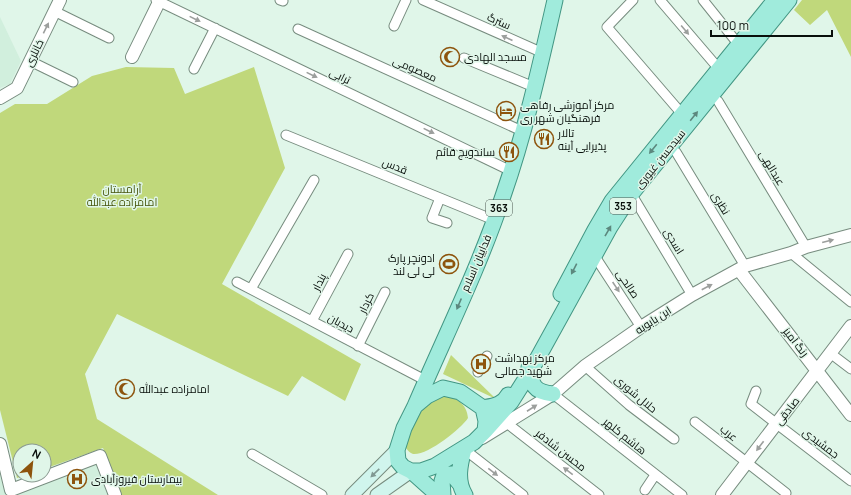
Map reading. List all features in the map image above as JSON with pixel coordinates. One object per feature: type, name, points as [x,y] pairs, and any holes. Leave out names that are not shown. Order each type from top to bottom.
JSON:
[{"type":"main road","name":"فداییان اسلام","points":[[415,406],[494,220],[511,171],[543,53],[554,0]]},
{"type":"main road","name":"سیدحسن غیوری","points":[[485,431],[511,402],[594,230],[612,201],[775,0]]},
{"type":"main road","name":"سیدحسن غیوری","points":[[483,408],[496,406],[506,399],[529,365],[610,227],[640,183],[789,0]]},
{"type":"main road","points":[[529,365],[533,385],[538,390],[553,394]]},
{"type":"main road","points":[[376,495],[411,471],[422,471],[435,466],[469,446],[485,431],[486,420],[483,408],[460,392],[443,388],[427,396],[415,406],[402,434],[397,450],[398,461],[403,467],[411,471],[438,495]]},
{"type":"main road","points":[[462,489],[460,465],[469,446]]},
{"type":"main road","points":[[352,495],[397,450]]},
{"type":"main road","points":[[443,495],[442,481],[444,475],[452,474],[462,489]]},
{"type":"street","name":"خانلری","points":[[0,98],[17,88],[60,0]]},
{"type":"street","points":[[394,26],[406,0]]},
{"type":"street","name":"سترگ","points":[[423,0],[435,2],[543,53]]},
{"type":"street","points":[[633,0],[607,27],[682,114]]},
{"type":"street","points":[[660,0],[719,69]]},
{"type":"street","points":[[703,0],[739,44]]},
{"type":"street","points":[[132,57],[159,1]]},
{"type":"street","name":"ترابی","points":[[159,1],[511,171]]},
{"type":"street","points":[[54,11],[109,38]]},
{"type":"street","points":[[194,69],[215,28]]},
{"type":"street","name":"معصومی","points":[[298,29],[522,131]]},
{"type":"street","points":[[464,58],[534,87]]},
{"type":"street","points":[[30,61],[73,82]]},
{"type":"street","name":"عبدالهی","points":[[718,101],[806,247]]},
{"type":"street","name":"قدس","points":[[286,135],[494,220]]},
{"type":"street","name":"نظری","points":[[676,152],[742,268]]},
{"type":"street","points":[[251,289],[314,180]]},
{"type":"street","points":[[440,198],[432,218],[447,223]]},
{"type":"street","name":"اسدی","points":[[635,200],[692,295]]},
{"type":"street","name":"ابن بابویه","points":[[469,446],[508,424],[553,394],[585,366],[641,326],[692,295],[742,268],[806,247],[851,235]]},
{"type":"street","points":[[791,253],[851,302]]},
{"type":"street","name":"پندار","points":[[312,322],[348,254]]},
{"type":"street","name":"صالحی","points":[[594,255],[641,326]]},
{"type":"street","name":"رنگ آمیز","points":[[742,268],[851,415]]},
{"type":"street","name":"دیدبان","points":[[237,282],[420,378]]},
{"type":"street","name":"کردار","points":[[358,346],[385,292]]},
{"type":"street","name":"صادقی","points":[[722,495],[851,326]]},
{"type":"street","points":[[830,353],[851,369]]},
{"type":"street","points":[[478,372],[487,356]]},
{"type":"street","points":[[402,434],[401,422],[420,378],[424,371],[432,366]]},
{"type":"street","name":"حلال شوری","points":[[585,366],[628,405],[674,439]]},
{"type":"street","name":"جمشیدی","points":[[756,391],[751,404],[851,481]]},
{"type":"street","name":"هاشم کلهر","points":[[553,394],[682,495]]},
{"type":"street","name":"عرب","points":[[695,422],[786,494]]},
{"type":"street","name":"محسن شادفر","points":[[508,424],[599,495]]},
{"type":"street","points":[[0,444],[11,490],[100,456],[115,495]]},
{"type":"street","points":[[469,446],[523,495]]},
{"type":"street","points":[[252,454],[322,495]]},
{"type":"street","points":[[644,490],[655,475]]},
{"type":"shaded area","points":[[0,17],[21,61],[10,84],[0,88]]},
{"type":"shaded area","name":"بیمارستان فیروزآبادی","points":[[97,462],[109,495],[0,495],[0,463],[9,494],[39,483],[52,483],[52,478]]},
{"type":"green space","points":[[802,0],[851,0],[851,57],[827,10],[810,25],[794,10]]},
{"type":"green space","name":"آرامستان امامزاده عبدالله","points":[[126,67],[174,68],[185,94],[254,67],[285,168],[222,284],[361,364],[345,401],[302,376],[288,396],[117,314],[85,374],[97,419],[218,495],[121,495],[103,448],[52,466],[52,443],[12,443],[12,458],[0,410],[0,113],[15,104],[47,104],[92,76]]},
{"type":"green space","points":[[451,355],[496,399],[443,374]]},
{"type":"green space","points":[[443,395],[452,397],[460,402],[466,409],[468,418],[451,435],[427,451],[413,454],[411,453],[406,448],[414,422],[427,405],[434,399]]},
{"type":"place","name":"مسجد الهادی","points":[[450,57]]},
{"type":"place","name":"مرکز آموزشی رفاهی فرهنگیان شهر ری","points":[[506,111]]},
{"type":"place","name":"تالار پذیرایی آینه","points":[[544,139]]},
{"type":"place","name":"ساندویچ قائم","points":[[509,152]]},
{"type":"place","name":"ادونچر پارک لی لی لند","points":[[449,264]]},
{"type":"place","name":"مرکز بهداشت شهید جمالی","points":[[481,364]]},
{"type":"place","name":"امامزاده عبدالله","points":[[125,389]]},
{"type":"place","name":"بیمارستان فیروزآبادی","points":[[77,479]]}]
